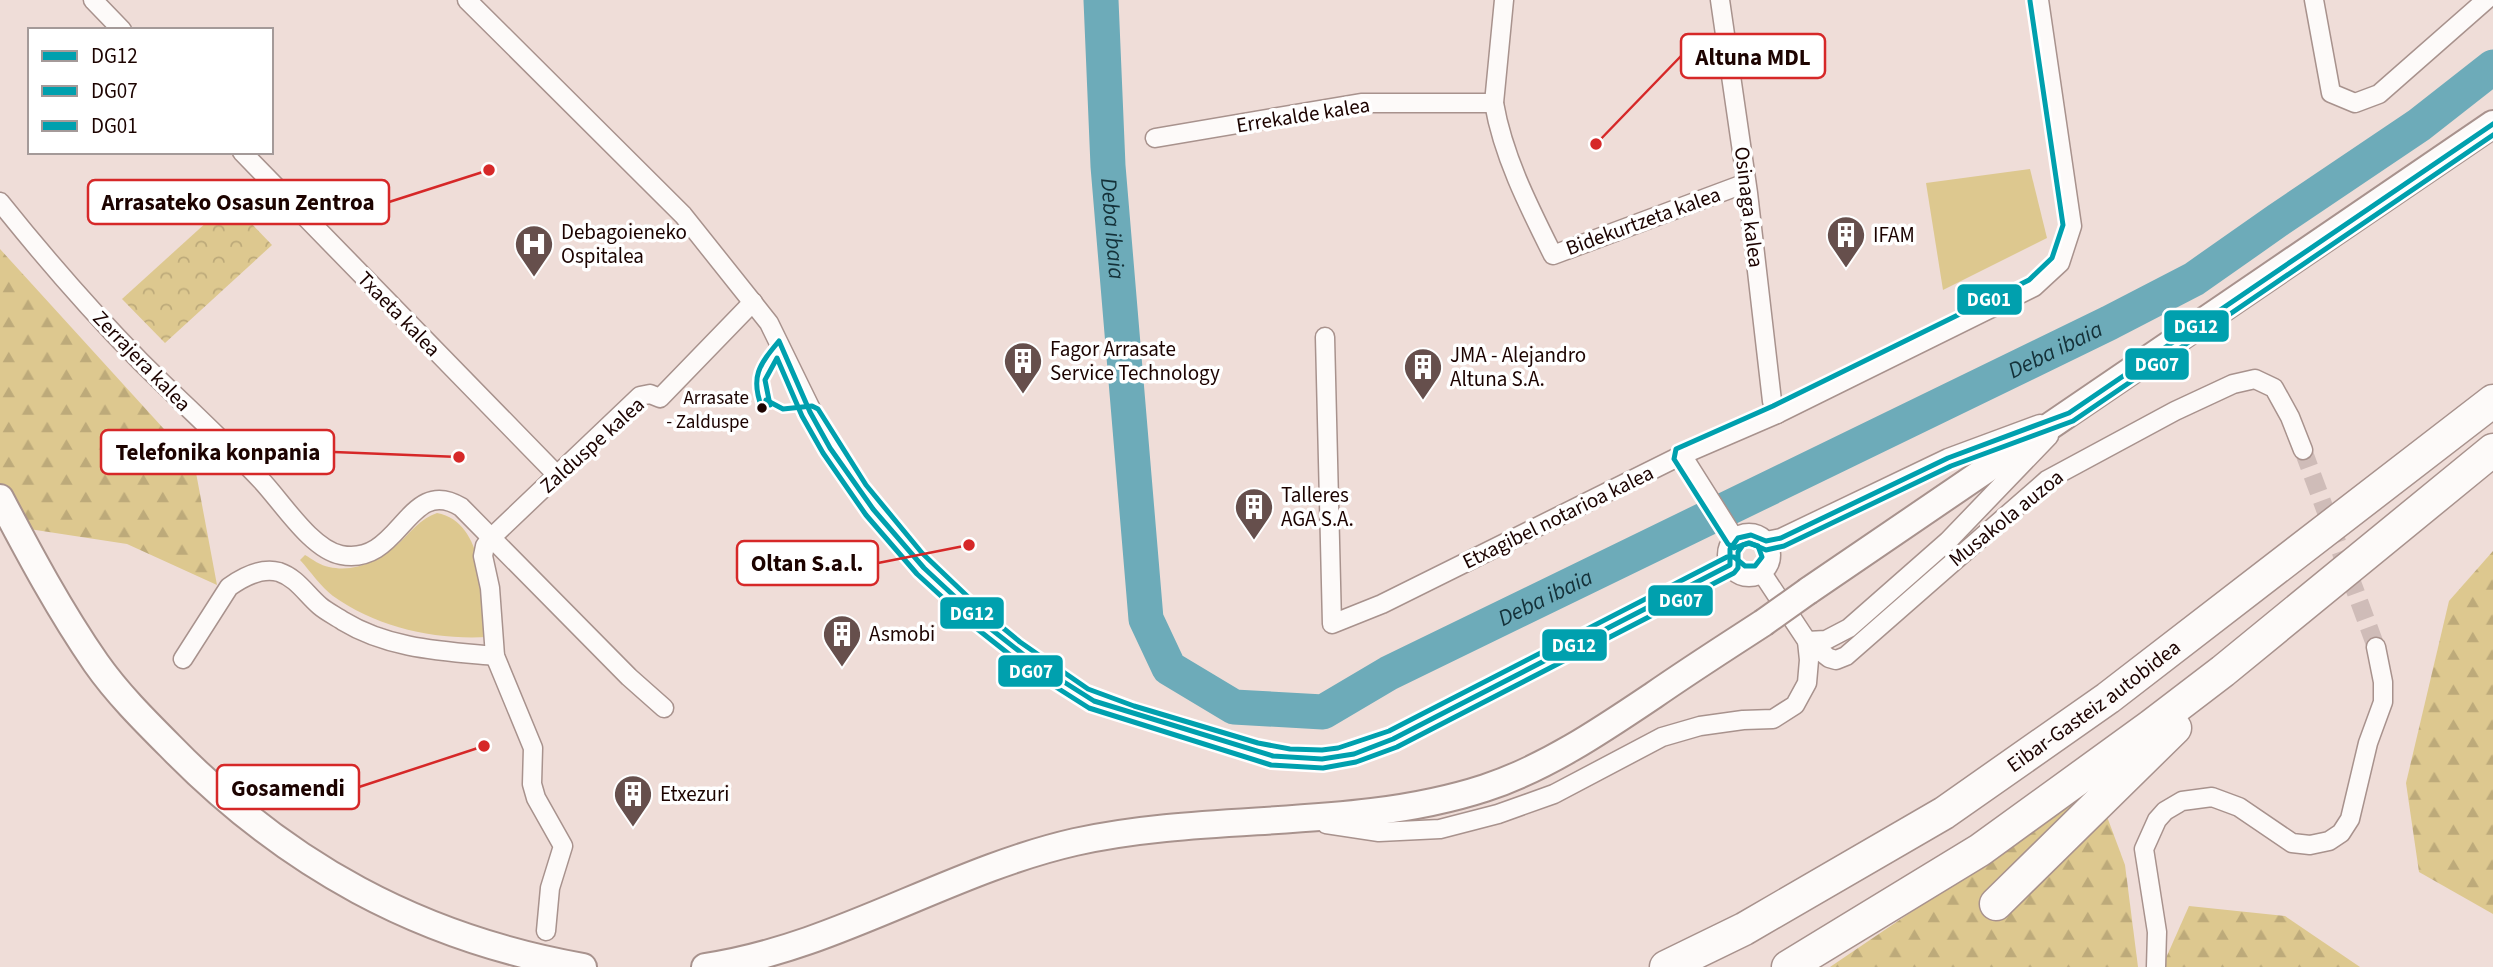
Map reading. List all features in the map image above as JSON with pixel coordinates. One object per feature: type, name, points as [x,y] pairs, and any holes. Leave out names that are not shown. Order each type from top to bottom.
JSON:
[{"type":"highway","name":"Eibar-Gasteiz autobidea","points":[[1666,967],[1744,929],[1944,813],[2108,698],[2493,401]]},
{"type":"highway","points":[[1788,967],[1980,850],[2223,671],[2493,450]]},
{"type":"highway","points":[[1996,904],[2206,696],[2223,671]]},
{"type":"main road","points":[[705,967],[772,953],[864,920],[948,885],[1074,842],[1183,826],[1403,808],[1487,788],[1569,749],[1763,623],[2493,124]]},
{"type":"main road","points":[[0,498],[56,602],[98,666],[147,723],[196,773],[247,818],[307,862],[383,904],[477,941],[528,957],[583,967]]},
{"type":"street","points":[[93,0],[120,28]]},
{"type":"street","points":[[467,0],[683,215],[753,302],[779,341],[810,412],[830,448],[873,509],[924,568],[982,622],[1034,663],[1094,701],[1273,756],[1322,759],[1354,754],[1393,739],[1730,565]]},
{"type":"street","name":"Bidekurtzeta kalea","points":[[1504,0],[1494,103],[1497,120],[1528,207],[1553,255],[1746,183]]},
{"type":"street","name":"Osinaga kalea","points":[[1720,0],[1746,183],[1772,401],[1777,414]]},
{"type":"street","name":"Etxagibel notarioa kalea","points":[[1325,337],[1332,624],[1382,604],[1682,455],[1777,414],[2034,287],[2060,263],[2072,226],[2039,0]]},
{"type":"street","points":[[2314,0],[2331,93],[2354,103],[2379,94],[2486,0]]},
{"type":"street","name":"Errekalde kalea","points":[[1155,138],[1361,103],[1494,103]]},
{"type":"street","name":"Txaeta kalea","points":[[244,154],[557,475]]},
{"type":"street","name":"Zerrajera kalea","points":[[0,202],[48,264],[140,360],[262,480],[320,546],[338,555],[355,557],[372,553],[420,506],[439,498],[461,507],[491,538]]},
{"type":"street","name":"Zalduspe kalea","points":[[491,538],[640,396],[649,394],[660,398],[753,302]]},
{"type":"street","name":"Musakola auzoa","points":[[1807,641],[1829,658],[1836,660],[1846,656],[2047,480],[2175,411],[2233,384],[2255,379],[2274,388],[2290,417],[2303,450]]},
{"type":"street","points":[[1682,455],[1732,533],[1754,534],[1766,541],[1781,538],[1948,458],[2069,413]]},
{"type":"street","points":[[1807,641],[1826,640],[1849,628],[1948,541],[2020,468],[2069,413]]},
{"type":"street","points":[[1732,533],[1728,551],[1730,565],[1744,577],[1762,573],[1771,558],[1766,541]]},
{"type":"street","points":[[546,931],[550,888],[563,846],[536,799],[532,784],[533,748],[495,656],[490,588],[483,556],[485,546],[491,538],[629,677],[664,708]]},
{"type":"street","points":[[183,659],[229,587],[240,579],[263,571],[278,572],[295,580],[320,606],[346,623],[390,642],[419,649],[495,656]]},
{"type":"street","points":[[1290,819],[1379,832],[1440,829],[1498,814],[1554,794],[1662,737],[1700,726],[1773,719],[1795,705],[1807,683],[1809,660],[1807,641],[1762,573]]},
{"type":"street","points":[[2156,967],[2157,932],[2144,849],[2157,820],[2165,811],[2182,801],[2212,797],[2239,807],[2292,843],[2310,845],[2329,841],[2341,833],[2350,818],[2368,743],[2383,702],[2384,682],[2376,647]]},
{"type":"green space","points":[[2030,169],[2047,238],[1943,290],[1926,183]]},
{"type":"green space","points":[[230,201],[272,245],[165,343],[122,299]]},
{"type":"green space","points":[[0,249],[194,462],[217,585],[127,544],[3,525],[0,527]]},
{"type":"green space","points":[[437,513],[453,519],[465,531],[473,546],[482,583],[487,637],[426,634],[368,616],[333,596],[300,560],[305,555],[323,565],[339,568],[367,564],[399,543],[421,522]]},
{"type":"green space","points":[[2493,551],[2493,914],[2419,872],[2406,783],[2449,601]]},
{"type":"green space","points":[[2096,787],[2125,865],[2138,967],[1830,967]]},
{"type":"green space","points":[[2189,906],[2285,916],[2360,967],[2162,967]]},
{"type":"waterway","name":"Deba ibaia","points":[[1101,0],[1108,166],[1146,619],[1169,668],[1234,707],[1323,712],[1389,673],[2109,323],[2194,279],[2419,125],[2493,67]]},
{"type":"tunnel","points":[[2303,450],[2376,647]]},
{"type":"transit line","name":"DG01","points":[[766,400],[783,409],[812,406],[818,409],[866,485],[922,553],[986,614],[1020,642],[1088,689],[1134,706],[1258,743],[1290,749],[1338,748],[1389,731],[1727,557],[1734,557],[1745,566],[1755,566],[1762,557],[1758,546],[1748,543],[1734,548],[1728,544],[1674,459],[1676,449],[1773,406],[2029,280],[2052,258],[2063,225],[2030,1]]},
{"type":"transit line","name":"DG12","points":[[762,408],[757,388],[759,372],[766,357],[779,341],[810,412],[830,448],[873,509],[924,568],[982,622],[1034,663],[1094,701],[1273,756],[1322,759],[1354,754],[1393,739],[1730,565],[1730,549],[1738,538],[1751,535],[1766,541],[1781,538],[1948,458],[2069,413],[2493,124]]},
{"type":"transit line","name":"DG07","points":[[770,405],[765,380],[777,358],[802,416],[823,453],[866,515],[917,574],[976,628],[1029,670],[1089,708],[1271,765],[1323,768],[1356,762],[1397,747],[1734,573],[1738,568],[1738,552],[1743,545],[1750,543],[1766,550],[1784,546],[1951,466],[2073,421],[2493,135]]},
{"type":"place","name":"Altuna MDL","points":[[1596,144]]},
{"type":"place","name":"Arrasateko Osasun Zentroa","points":[[489,170]]},
{"type":"place","name":"IFAM","points":[[1846,269]]},
{"type":"place","name":"Debagoieneko Ospitalea","points":[[534,278]]},
{"type":"place","name":"Fagor Arrasate Service Technology","points":[[1023,395]]},
{"type":"place","name":"JMA - Alejandro Altuna S.A.","points":[[1423,401]]},
{"type":"place","name":"Arrasate - Zalduspe","points":[[762,408]]},
{"type":"place","name":"Telefonika konpania","points":[[459,457]]},
{"type":"place","name":"Talleres AGA S.A.","points":[[1254,541]]},
{"type":"place","name":"Oltan S.a.l.","points":[[969,545]]},
{"type":"place","name":"Asmobi","points":[[842,668]]},
{"type":"place","name":"Gosamendi","points":[[484,746]]},
{"type":"place","name":"Etxezuri","points":[[633,828]]}]
